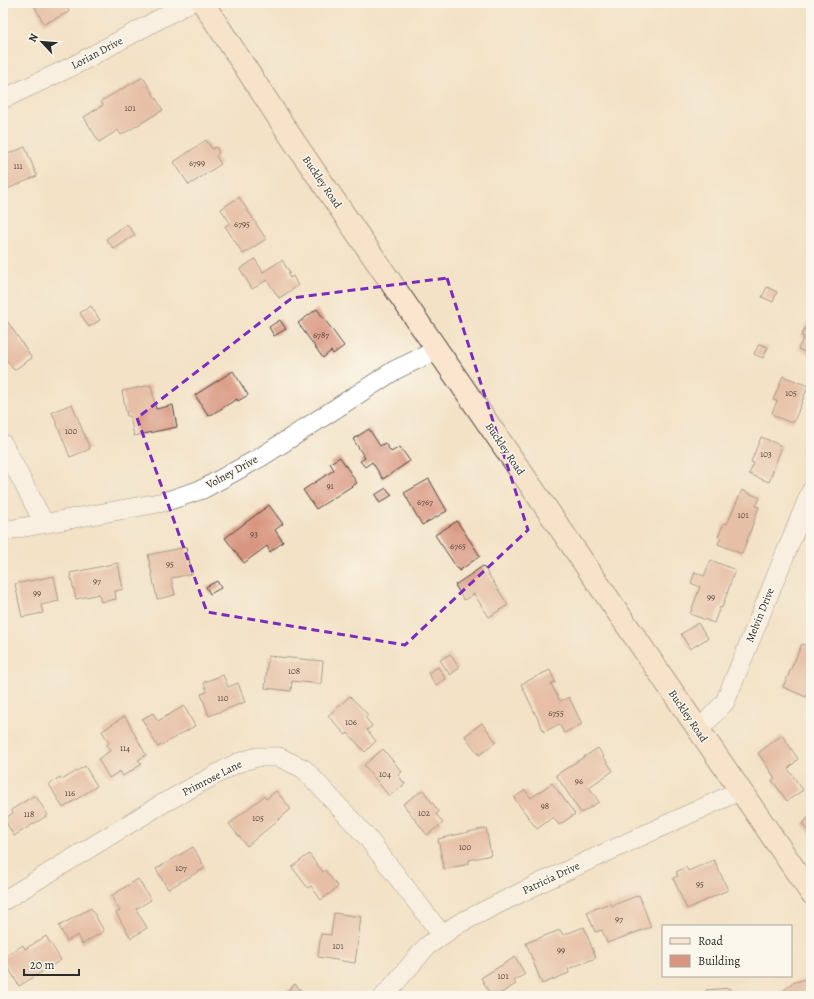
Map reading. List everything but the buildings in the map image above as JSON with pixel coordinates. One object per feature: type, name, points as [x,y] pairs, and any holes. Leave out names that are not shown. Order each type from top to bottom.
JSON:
[{"type":"street","name":"Lorian Drive","points":[[3,99],[71,67],[189,3]]},
{"type":"street","name":"Buckley Road","points":[[203,3],[295,143],[698,731],[811,893]]},
{"type":"street","name":"Volney Drive","points":[[3,531],[164,502],[203,489],[261,457],[394,370],[437,350]]},
{"type":"street","points":[[3,444],[44,523]]},
{"type":"street","name":"Melvin Drive","points":[[698,731],[725,702],[811,492]]},
{"type":"street","name":"Primrose Lane","points":[[3,901],[160,805],[237,763],[257,757],[279,757],[304,768],[366,836],[442,935]]},
{"type":"street","name":"Patricia Drive","points":[[384,996],[427,946],[458,924],[538,884],[740,791]]},
{"type":"highlighted area","points":[[447,278],[528,530],[405,645],[207,612],[137,418],[292,298]]}]
